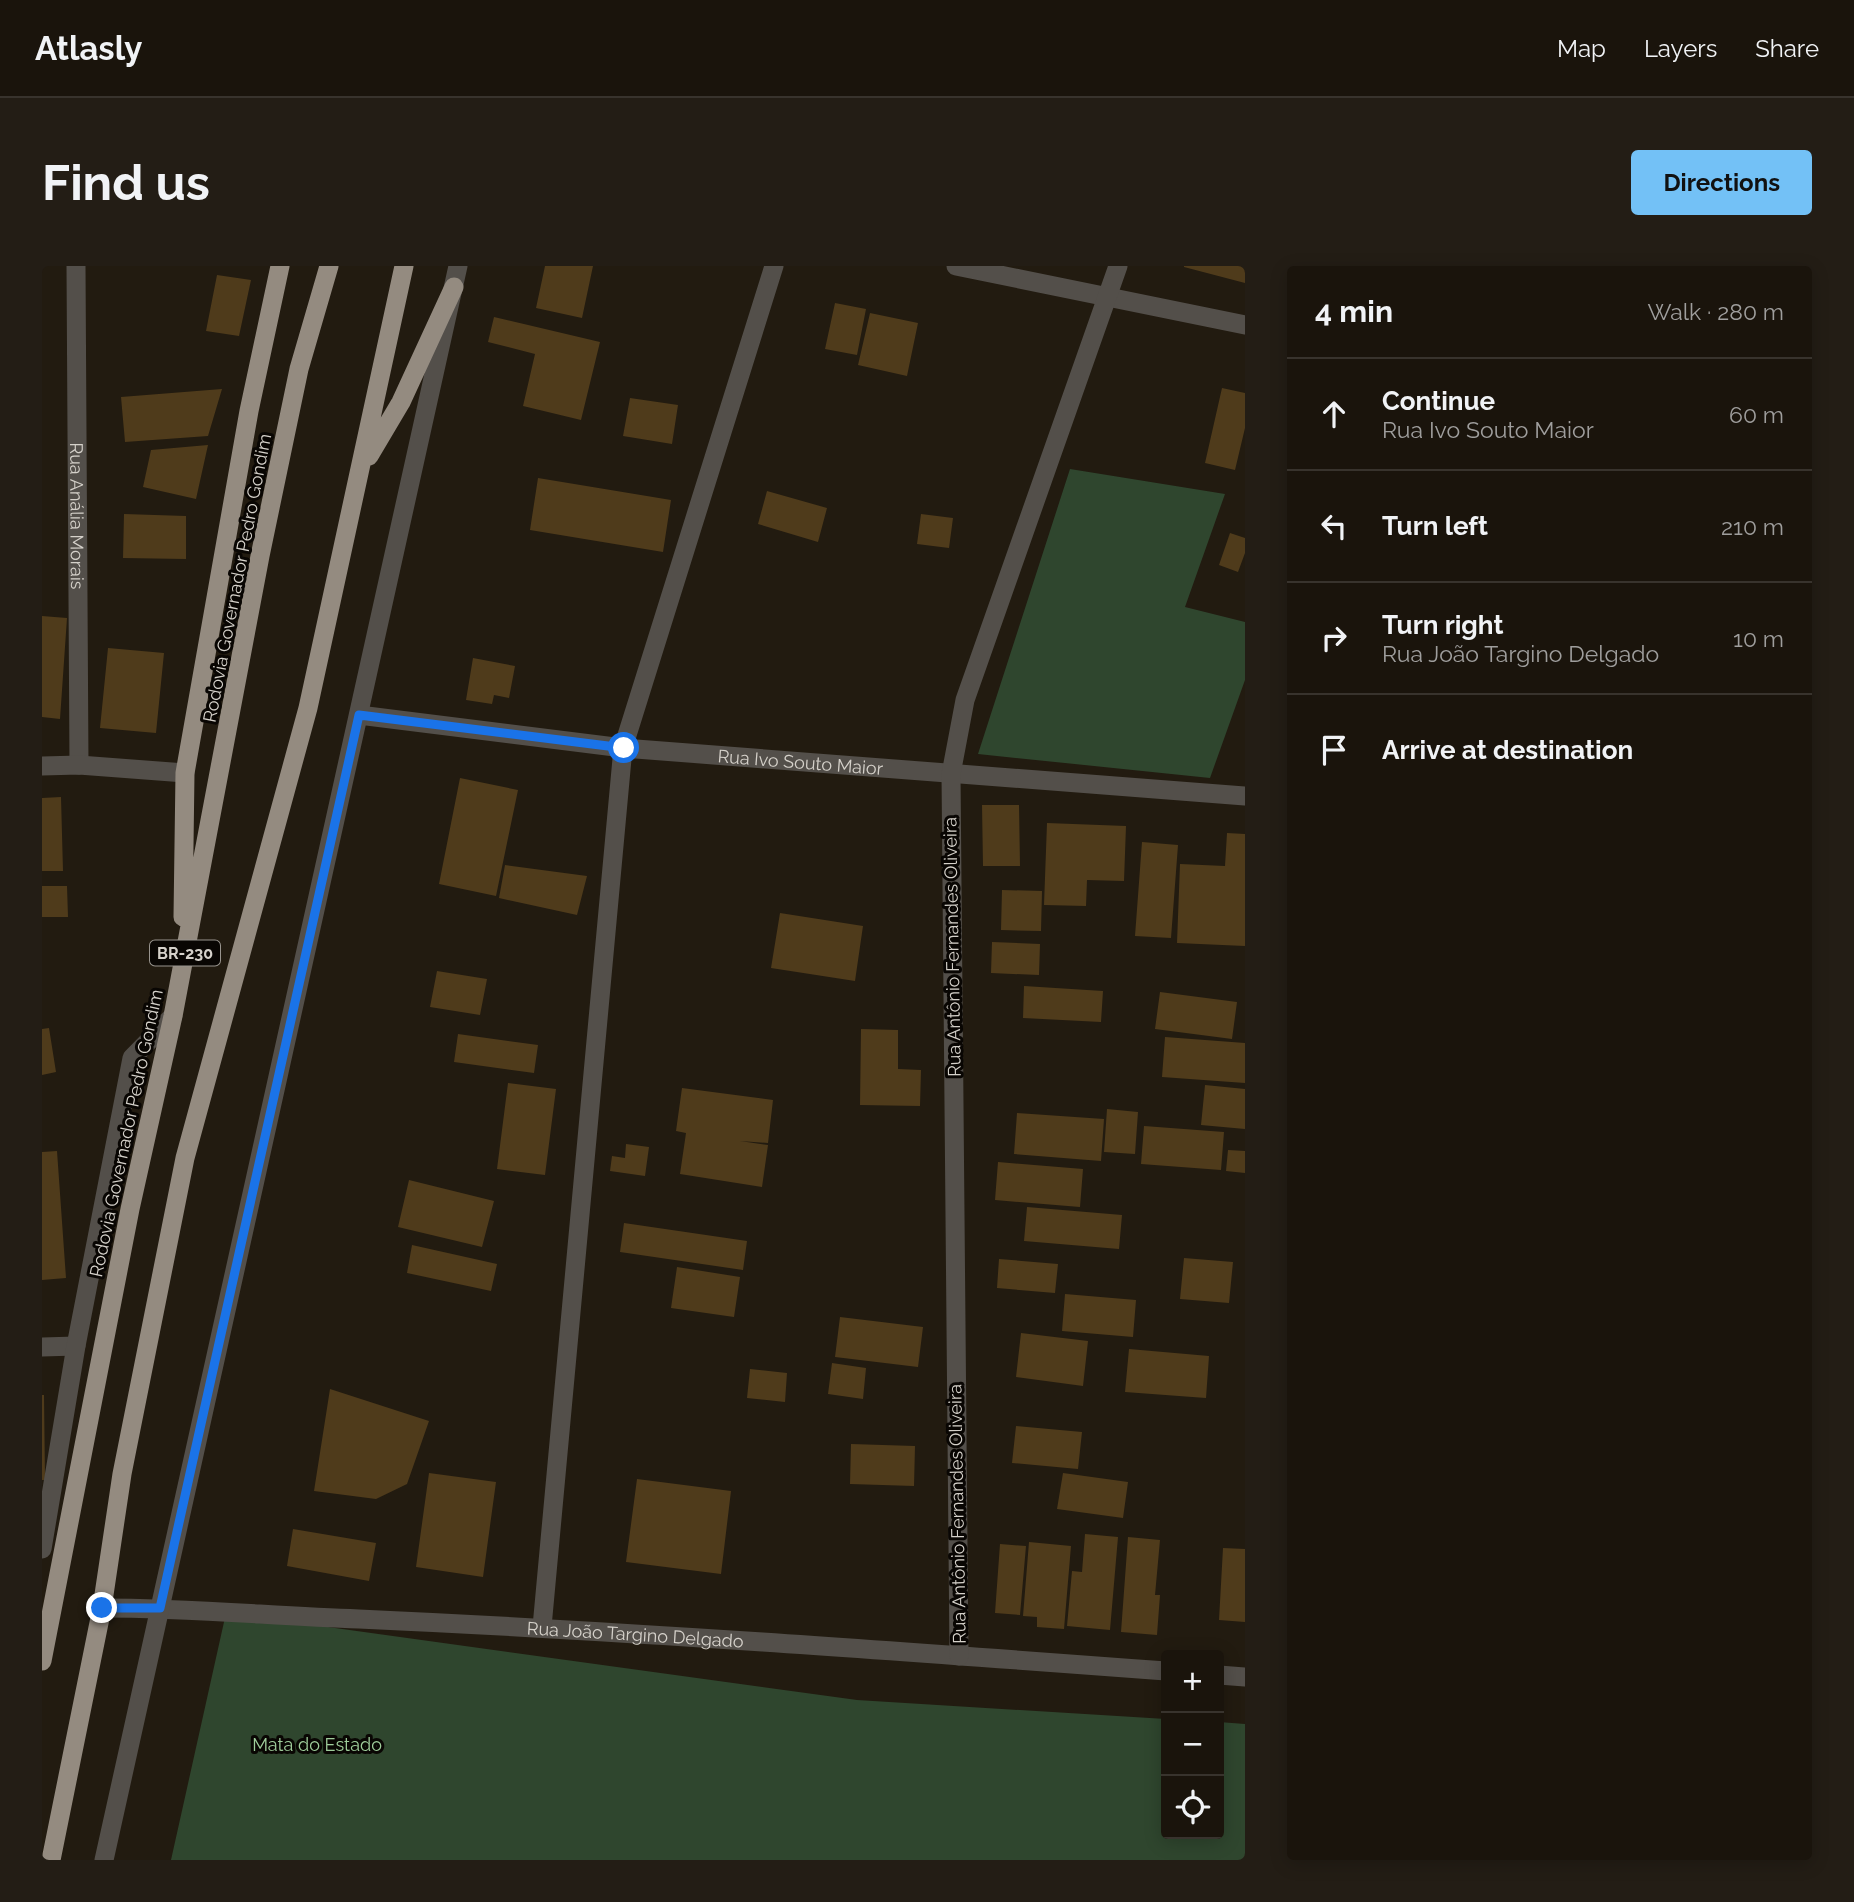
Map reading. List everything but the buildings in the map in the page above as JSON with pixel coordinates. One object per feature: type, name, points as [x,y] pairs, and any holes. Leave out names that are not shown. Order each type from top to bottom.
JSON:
[{"type":"highway","points":[[183,963],[184,773],[249,411],[280,266]]},
{"type":"highway","name":"Rodovia Governador Pedro Gondim","points":[[42,1661],[128,1222],[173,1016],[260,556],[296,382],[329,266]]},
{"type":"highway","name":"BR-230","points":[[51,1860],[102,1608],[122,1474],[185,1158],[308,708],[404,266]]},
{"type":"highway","points":[[360,472],[401,402],[454,287]]},
{"type":"street","name":"Rua Anália Morais","points":[[76,266],[79,765]]},
{"type":"street","points":[[104,1860],[458,266]]},
{"type":"street","points":[[542,1628],[624,748],[774,266]]},
{"type":"street","points":[[956,266],[1245,325]]},
{"type":"street","name":"Rua Antônio Fernandes Oliveira","points":[[958,1656],[951,774],[965,700],[1118,266]]},
{"type":"street","name":"Rua Ivo Souto Maior","points":[[359,715],[624,748],[1245,796]]},
{"type":"street","points":[[42,766],[79,765],[184,773]]},
{"type":"street","points":[[42,1549],[76,1346],[132,1058],[173,1016]]},
{"type":"street","points":[[42,1347],[76,1346]]},
{"type":"street","name":"Rua João Targino Delgado","points":[[102,1608],[160,1608],[226,1614],[542,1628],[1161,1671]]},
{"type":"street","points":[[1224,1675],[1245,1677]]},
{"type":"green space","points":[[1070,469],[1225,494],[1185,607],[1245,622],[1245,680],[1210,778],[978,754]]},
{"type":"green space","name":"Mata do Estado","points":[[226,1613],[857,1700],[1161,1719],[1161,1839],[1224,1839],[1224,1722],[1245,1724],[1245,1860],[171,1860]]},
{"type":"route","points":[[102,1608],[160,1608],[359,715],[624,748]]}]
